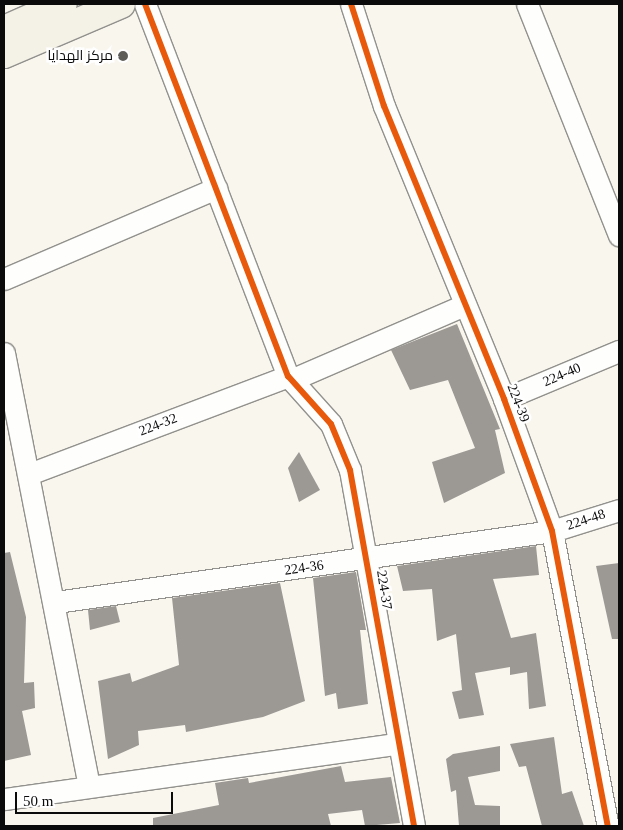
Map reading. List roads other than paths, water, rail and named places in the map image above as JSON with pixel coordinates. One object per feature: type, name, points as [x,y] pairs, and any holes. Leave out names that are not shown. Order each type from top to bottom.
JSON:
[{"type":"main road","points":[[4,30],[63,4]]},
{"type":"main road","points":[[4,54],[121,4]]},
{"type":"street","points":[[145,4],[289,378]]},
{"type":"street","name":"224-39","points":[[351,4],[384,106],[462,306],[504,400],[552,531],[608,826]]},
{"type":"street","points":[[527,4],[619,235]]},
{"type":"street","points":[[4,279],[216,188]]},
{"type":"street","name":"224-32","points":[[29,474],[289,378],[462,306]]},
{"type":"street","name":"224-40","points":[[504,400],[619,352]]},
{"type":"street","points":[[4,353],[56,602],[88,783]]},
{"type":"street","name":"224-37","points":[[289,378],[331,424],[346,460],[366,559],[396,744],[414,826]]},
{"type":"street","name":"224-48","points":[[552,531],[619,510]]},
{"type":"street","name":"224-36","points":[[56,602],[552,531]]},
{"type":"street","points":[[4,798],[88,783],[396,744]]},
{"type":"place","name":"مركز الهدايا","points":[[123,56]]}]
